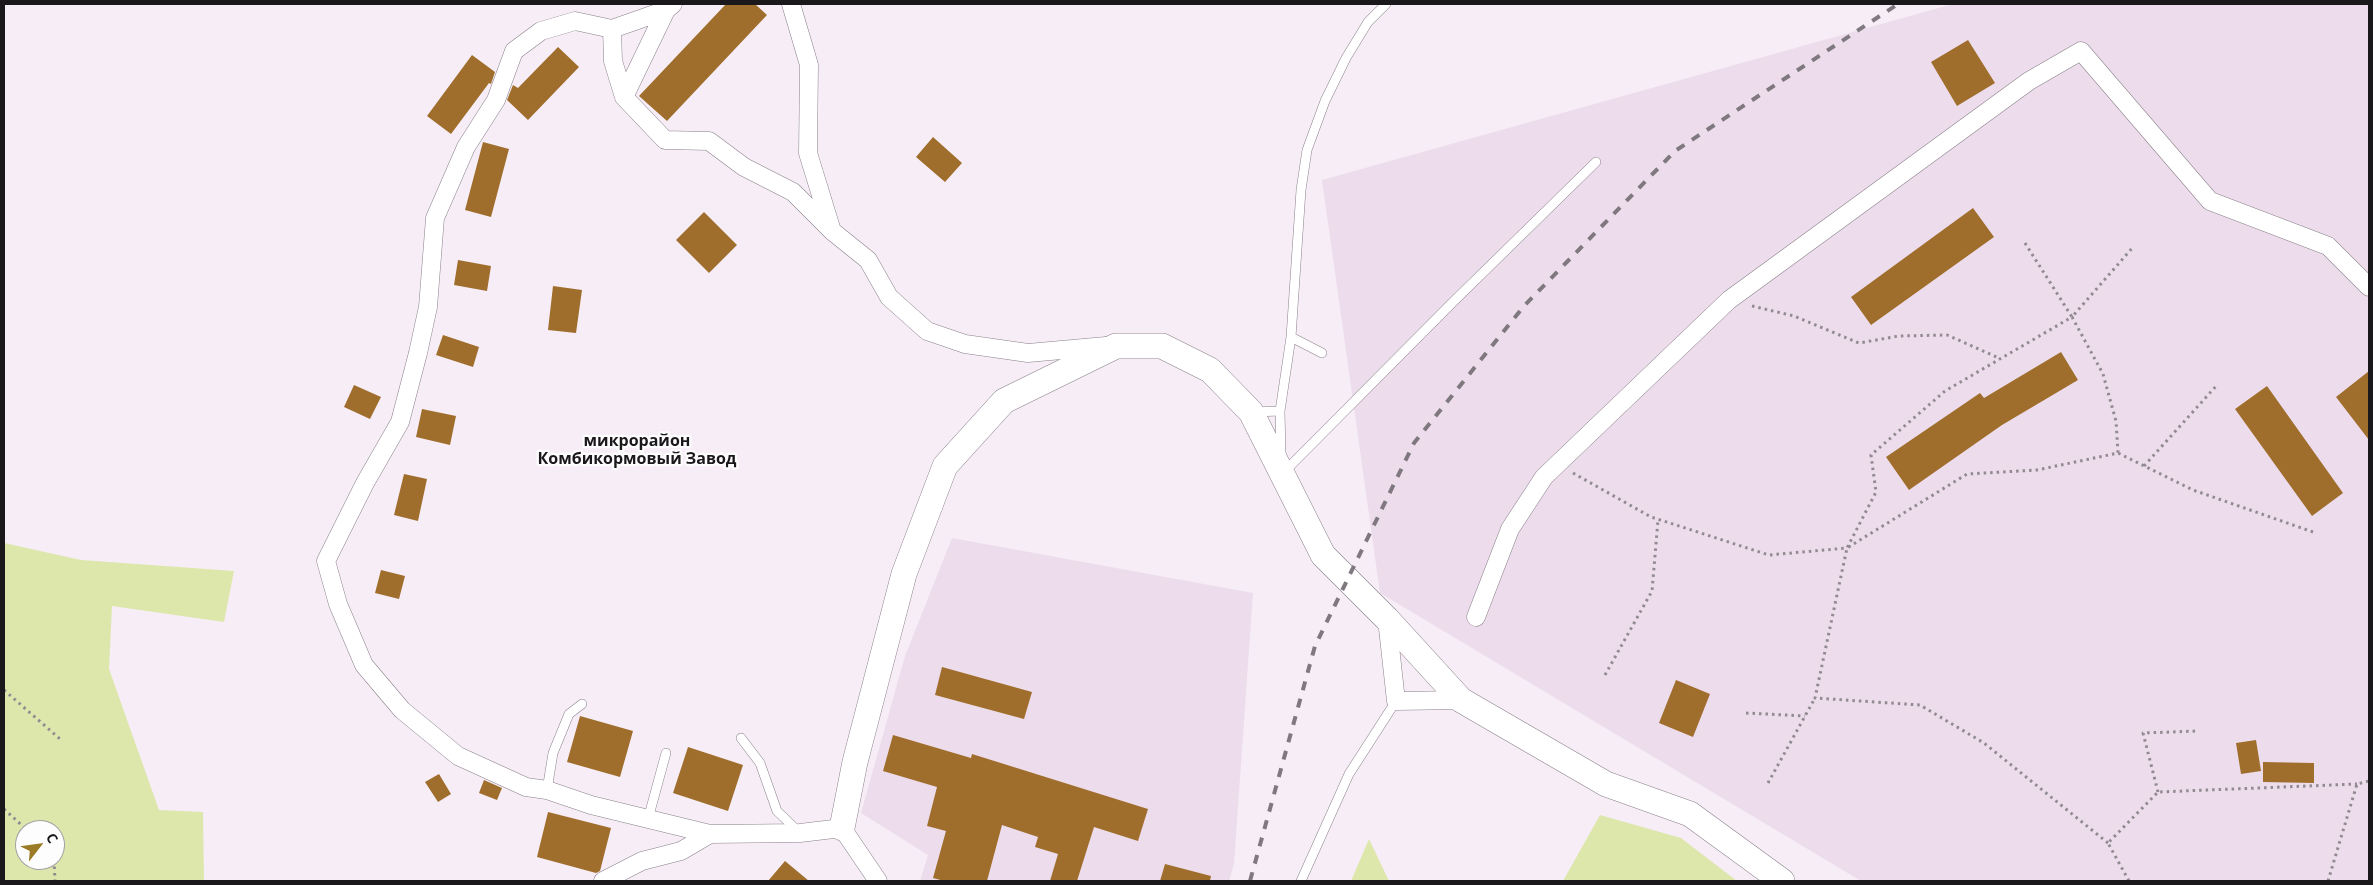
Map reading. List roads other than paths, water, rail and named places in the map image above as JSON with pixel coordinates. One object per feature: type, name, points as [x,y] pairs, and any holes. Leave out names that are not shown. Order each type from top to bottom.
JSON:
[{"type":"street","points":[[791,4],[809,66],[808,153],[832,231]]},
{"type":"street","points":[[624,97],[670,7]]},
{"type":"street","points":[[670,7],[612,28],[575,21],[541,31],[514,51],[496,100],[466,147],[434,218],[428,307],[400,422],[364,484],[326,561],[338,604],[364,666],[402,710],[458,756],[526,787],[547,790],[590,805],[710,834],[800,833],[842,828]]},
{"type":"street","points":[[612,28],[613,61],[624,97],[664,140],[709,142],[744,167],[793,192],[832,231],[868,260],[888,297],[927,332],[965,344],[1028,353],[1116,346],[1162,346],[1210,370],[1251,412],[1323,556],[1387,619],[1461,700],[1606,784],[1690,814],[1782,881]]},
{"type":"street","points":[[1476,618],[1510,529],[1544,477],[1729,300],[2030,81],[2081,50],[2210,201],[2328,246],[2369,287]]},
{"type":"street","points":[[878,881],[842,828],[855,762],[904,574],[945,466],[1004,401],[1116,346]]},
{"type":"street","points":[[1387,619],[1396,701],[1461,700]]},
{"type":"street","points":[[603,881],[642,861],[682,851],[710,834]]},
{"type":"lane","points":[[1281,475],[1280,411],[1291,337],[1301,190],[1307,150],[1325,100],[1346,58],[1368,22],[1386,4]]},
{"type":"lane","points":[[1281,475],[1452,302],[1596,162]]},
{"type":"lane","points":[[1291,337],[1322,353]]},
{"type":"lane","points":[[1251,412],[1280,411]]},
{"type":"lane","points":[[1302,881],[1350,774],[1396,701]]},
{"type":"lane","points":[[547,790],[553,753],[569,714],[582,704]]},
{"type":"lane","points":[[741,738],[760,763],[777,811],[800,833]]},
{"type":"lane","points":[[648,818],[666,753]]},
{"type":"railway","points":[[1250,881],[1315,646],[1414,443],[1524,306],[1675,151],[1898,4]]},
{"type":"district","name":"микрорайон Комбикормовый Завод","points":[[637,450]]}]
